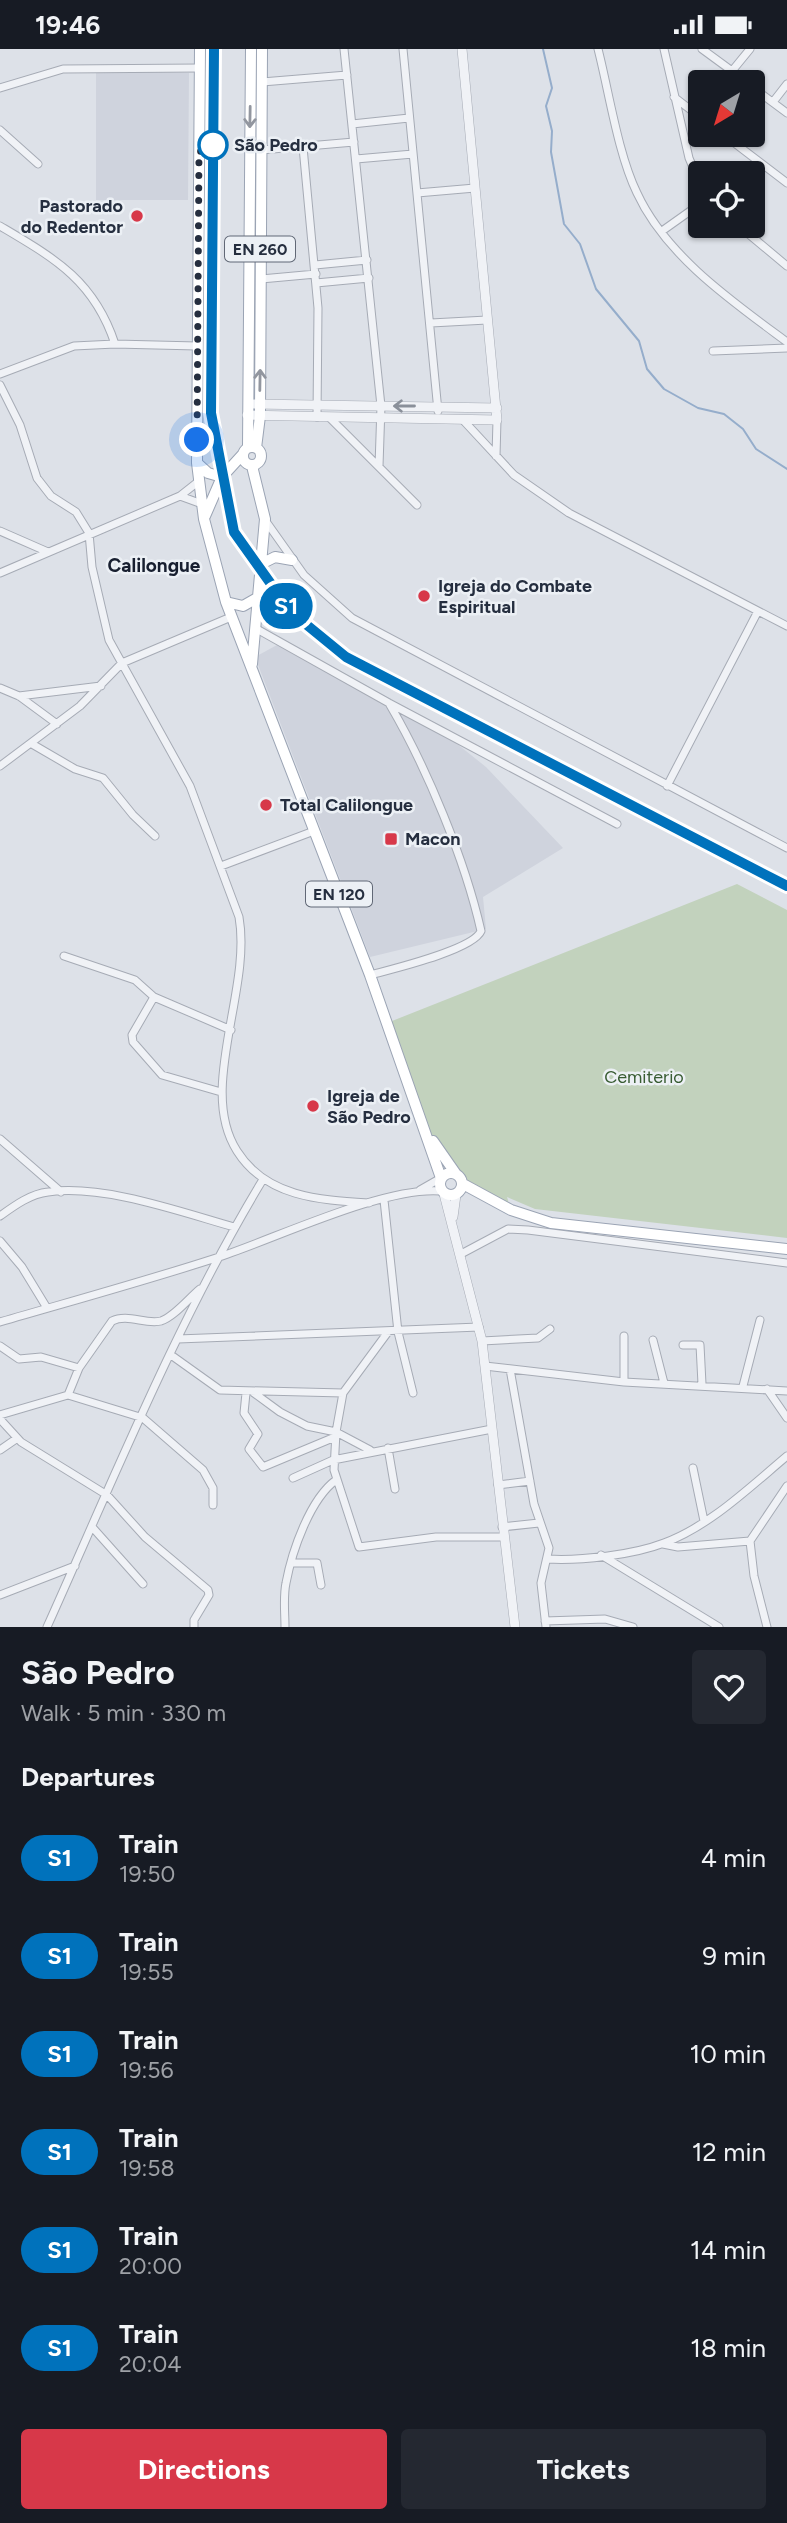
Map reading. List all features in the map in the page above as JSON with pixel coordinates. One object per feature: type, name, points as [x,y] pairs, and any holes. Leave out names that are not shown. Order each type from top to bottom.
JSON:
[{"type":"main road","name":"EN 120","points":[[200,49],[197,463],[204,519],[226,602],[370,975],[441,1178],[443,1192],[460,1190],[551,1223],[787,1249]]},
{"type":"main road","name":"EN 260","points":[[249,450],[260,410],[255,343],[251,49]]},
{"type":"main road","name":"EN 260","points":[[249,450],[248,410],[261,279],[254,218],[261,150],[262,49]]},
{"type":"main road","name":"EN 120","points":[[251,667],[265,519],[252,466],[244,462],[249,450],[261,459],[252,466]]},
{"type":"main road","points":[[204,519],[222,477],[249,450]]},
{"type":"main road","points":[[197,463],[208,473],[222,477]]},
{"type":"main road","points":[[261,564],[275,557],[292,560]]},
{"type":"main road","points":[[226,602],[243,606],[257,598]]},
{"type":"main road","name":"EN 120","points":[[422,1124],[456,1174],[460,1190]]},
{"type":"main road","points":[[441,1178],[448,1173],[456,1174]]},
{"type":"street","points":[[344,49],[381,406],[379,466]]},
{"type":"street","points":[[403,49],[439,420]]},
{"type":"street","points":[[462,49],[497,408],[496,457]]},
{"type":"street","points":[[598,49],[636,191],[662,231],[703,275],[787,342]]},
{"type":"street","points":[[664,49],[690,161]]},
{"type":"street","points":[[702,49],[731,70]]},
{"type":"street","points":[[733,70],[750,49]]},
{"type":"street","points":[[0,88],[63,69],[200,68]]},
{"type":"street","points":[[262,82],[347,75]]},
{"type":"street","points":[[773,102],[787,84]]},
{"type":"street","points":[[674,97],[688,108]]},
{"type":"street","points":[[765,97],[787,113]]},
{"type":"street","points":[[352,124],[409,118]]},
{"type":"street","points":[[0,130],[38,164]]},
{"type":"street","points":[[261,150],[355,142]]},
{"type":"street","points":[[303,147],[317,283],[317,417]]},
{"type":"street","points":[[740,147],[787,183]]},
{"type":"street","points":[[356,159],[413,154]]},
{"type":"street","points":[[418,193],[475,188]]},
{"type":"street","points":[[662,231],[688,213]]},
{"type":"street","points":[[0,226],[40,247],[89,291],[107,320],[115,344]]},
{"type":"street","points":[[754,238],[787,265]]},
{"type":"street","points":[[261,279],[367,260]]},
{"type":"street","points":[[317,283],[369,278]]},
{"type":"street","points":[[431,323],[487,320]]},
{"type":"street","points":[[0,374],[74,346],[197,346]]},
{"type":"street","points":[[713,351],[787,348]]},
{"type":"street","points":[[0,385],[20,425],[37,478],[51,495],[76,512],[89,533],[98,602],[109,640],[190,786],[221,866],[242,935],[241,966],[221,1092],[225,1126],[233,1146],[245,1165],[262,1181],[308,1197],[369,1203]]},
{"type":"street","points":[[248,410],[317,405],[497,408]]},
{"type":"street","points":[[260,410],[317,417],[497,420]]},
{"type":"street","points":[[329,417],[417,505]]},
{"type":"street","points":[[463,420],[496,457],[536,491],[569,513],[757,613],[787,626]]},
{"type":"street","points":[[0,573],[180,496],[199,481]]},
{"type":"street","points":[[180,496],[202,505]]},
{"type":"street","points":[[265,519],[292,560],[322,594],[352,618],[787,848]]},
{"type":"street","points":[[0,531],[48,552]]},
{"type":"street","points":[[667,786],[757,613]]},
{"type":"street","points":[[0,766],[57,725],[101,686],[122,663],[232,617]]},
{"type":"street","points":[[253,627],[389,703],[617,824]]},
{"type":"street","points":[[19,696],[101,686]]},
{"type":"street","points":[[0,688],[19,696],[57,725]]},
{"type":"street","points":[[370,975],[439,954],[476,939],[481,931],[433,790],[410,739],[389,703]]},
{"type":"street","points":[[32,744],[75,769],[103,778],[155,837]]},
{"type":"street","points":[[221,866],[314,831]]},
{"type":"street","points":[[64,955],[135,980],[154,997],[231,1030]]},
{"type":"street","points":[[154,997],[132,1034],[133,1042],[162,1075],[221,1092]]},
{"type":"street","points":[[0,1139],[62,1192]]},
{"type":"street","points":[[420,1191],[441,1178]]},
{"type":"street","points":[[47,1627],[216,1258],[262,1181]]},
{"type":"street","points":[[453,1222],[460,1190]]},
{"type":"street","points":[[0,1322],[216,1258],[369,1203],[420,1191],[443,1192],[482,1341],[515,1627]]},
{"type":"street","points":[[0,1216],[30,1197],[48,1192],[62,1192],[136,1199],[234,1227]]},
{"type":"street","points":[[384,1200],[398,1332],[413,1392]]},
{"type":"street","points":[[461,1254],[494,1234],[509,1230],[528,1230],[787,1262]]},
{"type":"street","points":[[0,1241],[22,1267],[47,1308]]},
{"type":"street","points":[[68,1395],[79,1368],[112,1321],[120,1317],[158,1322],[166,1319],[203,1286]]},
{"type":"street","points":[[743,1386],[760,1320]]},
{"type":"street","points":[[178,1339],[479,1327]]},
{"type":"street","points":[[482,1341],[538,1338],[551,1329]]},
{"type":"street","points":[[388,1332],[342,1394],[335,1435],[333,1460],[336,1481],[361,1549],[419,1539],[503,1532],[539,1523]]},
{"type":"street","points":[[624,1336],[624,1382]]},
{"type":"street","points":[[653,1340],[664,1383]]},
{"type":"street","points":[[683,1345],[700,1345],[702,1384]]},
{"type":"street","points":[[0,1346],[19,1359],[41,1357],[79,1368]]},
{"type":"street","points":[[171,1355],[212,1386],[250,1393],[342,1394]]},
{"type":"street","points":[[485,1366],[624,1382],[743,1386],[787,1391]]},
{"type":"street","points":[[510,1369],[539,1523],[547,1539],[547,1559],[541,1583],[545,1624],[605,1619],[633,1627]]},
{"type":"street","points":[[767,1388],[787,1418]]},
{"type":"street","points":[[250,1393],[307,1426],[370,1451]]},
{"type":"street","points":[[250,1393],[244,1413],[258,1434],[249,1449],[263,1467],[335,1435]]},
{"type":"street","points":[[194,1627],[194,1620],[209,1595],[208,1590],[145,1537],[107,1495],[16,1439],[0,1417],[68,1395],[143,1418],[203,1470],[213,1488],[213,1505]]},
{"type":"street","points":[[293,1478],[333,1460],[492,1429]]},
{"type":"street","points":[[0,1450],[16,1439]]},
{"type":"street","points":[[388,1448],[395,1489]]},
{"type":"street","points":[[547,1559],[601,1555],[663,1544],[704,1521],[787,1456]]},
{"type":"street","points":[[693,1468],[704,1521]]},
{"type":"street","points":[[285,1627],[285,1584],[292,1563],[315,1503],[325,1489],[336,1481]]},
{"type":"street","points":[[498,1485],[530,1481]]},
{"type":"street","points":[[766,1627],[754,1576],[750,1541],[787,1486]]},
{"type":"street","points":[[93,1528],[143,1584]]},
{"type":"street","points":[[663,1544],[677,1547],[750,1541]]},
{"type":"street","points":[[601,1555],[719,1627]]},
{"type":"street","points":[[292,1563],[317,1563],[321,1585]]},
{"type":"street","points":[[0,1595],[75,1566]]},
{"type":"shaded area","points":[[96,71],[189,73],[188,200],[96,200]]},
{"type":"shaded area","points":[[277,645],[456,743],[486,767],[563,848],[483,897],[486,929],[370,957],[255,657]]},
{"type":"green space","name":"Cemiterio","points":[[737,884],[787,910],[787,1238],[535,1209],[507,1197],[511,1210],[462,1180],[422,1124],[387,1023]]},
{"type":"waterway","points":[[543,49],[552,88],[546,106],[552,131],[551,152],[564,224],[580,244],[596,289],[639,341],[647,369],[664,389],[698,408],[724,414],[743,429],[756,449],[787,469]]},
{"type":"railway","points":[[214,49],[211,413],[234,532],[291,612],[346,657],[787,886]]},
{"type":"train","name":"S1","points":[[214,49],[211,413],[234,532],[260,572],[291,612],[346,657],[787,886]]},
{"type":"place","name":"São Pedro","points":[[213,145]]},
{"type":"place","name":"Pastorado do Redentor","points":[[137,216]]},
{"type":"place","name":"Igreja do Combate Espiritual","points":[[424,596]]},
{"type":"place","name":"Total Calilongue","points":[[266,805]]},
{"type":"place","name":"Macon","points":[[391,839]]},
{"type":"place","name":"Igreja de São Pedro","points":[[313,1106]]},
{"type":"district","name":"Calilongue","points":[[154,565]]},
{"type":"route","points":[[197,440],[199,152],[213,145]]}]
